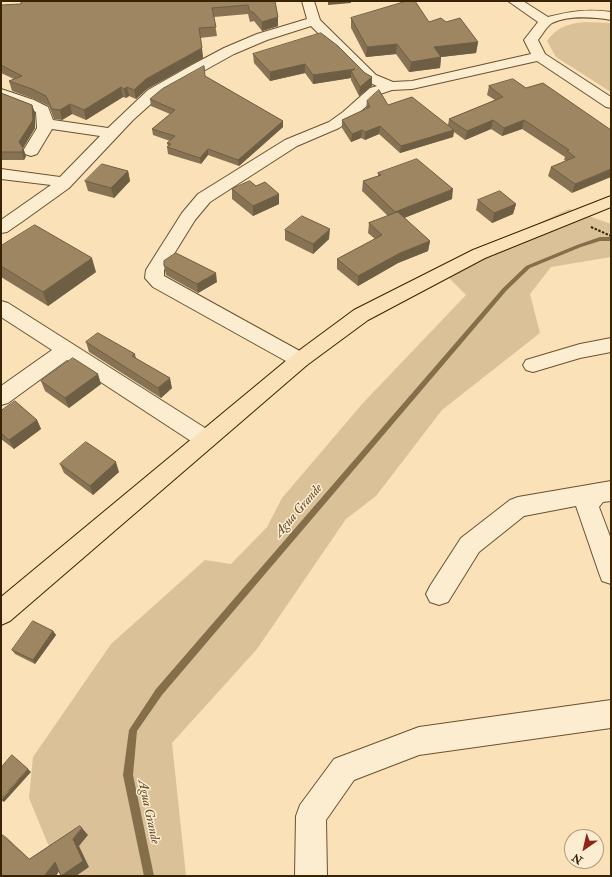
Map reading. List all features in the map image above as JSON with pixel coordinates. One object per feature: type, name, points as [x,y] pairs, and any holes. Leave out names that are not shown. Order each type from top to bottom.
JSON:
[{"type":"main road","points":[[1,613],[300,360],[361,315],[479,254],[611,200]]},
{"type":"street","points":[[308,1],[314,21],[372,78],[391,86]]},
{"type":"street","points":[[514,1],[546,21]]},
{"type":"street","points":[[553,7],[570,15]]},
{"type":"street","points":[[611,16],[590,13],[570,15],[546,21],[531,40],[539,56],[611,104]]},
{"type":"street","points":[[1,228],[38,203],[63,183],[111,132],[151,95],[205,62],[244,43],[283,28],[314,21]]},
{"type":"street","points":[[300,360],[160,283],[154,278],[155,270],[188,217],[204,198],[291,144],[334,124],[348,115],[375,91],[391,86],[412,85],[539,56]]},
{"type":"street","points":[[1,93],[43,110],[46,124],[42,135],[35,142],[31,151]]},
{"type":"street","points":[[46,124],[111,132]]},
{"type":"street","points":[[1,174],[63,183]]},
{"type":"street","points":[[1,308],[205,439]]},
{"type":"street","points":[[533,365],[580,351],[611,345]]},
{"type":"street","points":[[1,397],[66,350]]},
{"type":"street","points":[[603,492],[586,505],[611,572]]},
{"type":"street","points":[[439,594],[470,545],[518,507],[603,492]]},
{"type":"street","points":[[310,876],[311,816],[344,769],[419,741],[611,714]]},
{"type":"path","points":[[592,228],[611,236]]},
{"type":"shaded area","points":[[584,22],[611,23],[611,92],[556,57],[547,41],[559,29]]},
{"type":"shaded area","points":[[569,209],[611,224],[611,257],[551,267],[530,294],[540,333],[442,410],[376,496],[346,519],[257,649],[172,743],[186,876],[61,876],[29,798],[33,757],[111,644],[205,560],[231,564],[267,527],[282,498],[363,403],[466,295],[440,269]]},
{"type":"building","points":[[21,1],[275,1],[278,17],[262,22],[253,12],[250,12],[248,5],[212,8],[216,27],[199,28],[202,48],[146,79],[134,90],[127,87],[124,89],[121,87],[84,110],[70,104],[60,110],[52,109],[46,96],[32,89],[9,81],[22,76],[1,65],[1,5],[21,4]]},
{"type":"building","points":[[407,1],[415,1],[429,22],[441,18],[446,22],[460,18],[478,42],[434,47],[441,57],[411,62],[397,44],[367,47],[351,18]]},
{"type":"building","points":[[321,33],[338,46],[365,73],[372,77],[360,87],[351,71],[355,69],[313,75],[305,64],[270,72],[253,54]]},
{"type":"building","points":[[204,66],[205,76],[283,121],[238,160],[208,149],[200,158],[167,147],[171,144],[167,143],[175,136],[152,129],[175,110],[150,99],[162,89]]},
{"type":"building","points":[[513,79],[526,88],[543,83],[611,130],[611,169],[575,184],[551,167],[575,157],[567,151],[569,150],[524,120],[504,128],[493,120],[467,131],[449,119],[503,97],[489,86]]},
{"type":"building","points":[[379,90],[388,105],[412,97],[454,130],[401,146],[380,126],[365,132],[362,130],[352,134],[342,120],[370,107],[367,101]]},
{"type":"building","points":[[1,93],[32,105],[33,120],[19,142],[23,148],[22,152],[1,152]]},
{"type":"building","points":[[417,159],[453,189],[395,212],[363,181],[381,175],[378,173]]},
{"type":"building","points":[[102,164],[128,171],[111,188],[85,181]]},
{"type":"building","points":[[250,181],[256,186],[265,182],[279,194],[253,206],[232,189]]},
{"type":"building","points":[[500,191],[516,204],[494,213],[478,200]]},
{"type":"building","points":[[398,212],[430,241],[400,253],[358,276],[337,259],[382,235],[369,223]]},
{"type":"building","points":[[302,216],[330,229],[313,244],[285,230]]},
{"type":"building","points":[[35,225],[92,258],[43,292],[1,266],[1,246]]},
{"type":"building","points":[[176,253],[216,273],[197,284],[164,266],[164,261]]},
{"type":"building","points":[[98,333],[135,354],[132,356],[170,378],[158,388],[86,342]]},
{"type":"building","points":[[73,358],[98,374],[65,398],[41,381]]},
{"type":"building","points":[[15,401],[37,420],[9,440],[1,433],[1,411]]},
{"type":"building","points":[[86,442],[116,462],[90,486],[60,464]]},
{"type":"building","points":[[33,621],[53,631],[33,660],[12,650]]},
{"type":"building","points":[[12,755],[28,769],[1,799],[1,768]]},
{"type":"building","points":[[80,826],[82,828],[73,839],[83,861],[61,876],[55,862],[44,876],[1,876],[1,834],[29,859]]},
{"type":"waterway","name":"Agua Grande","points":[[149,876],[128,775],[133,730],[159,692],[505,289],[528,267],[579,246],[600,239],[611,239]]}]
